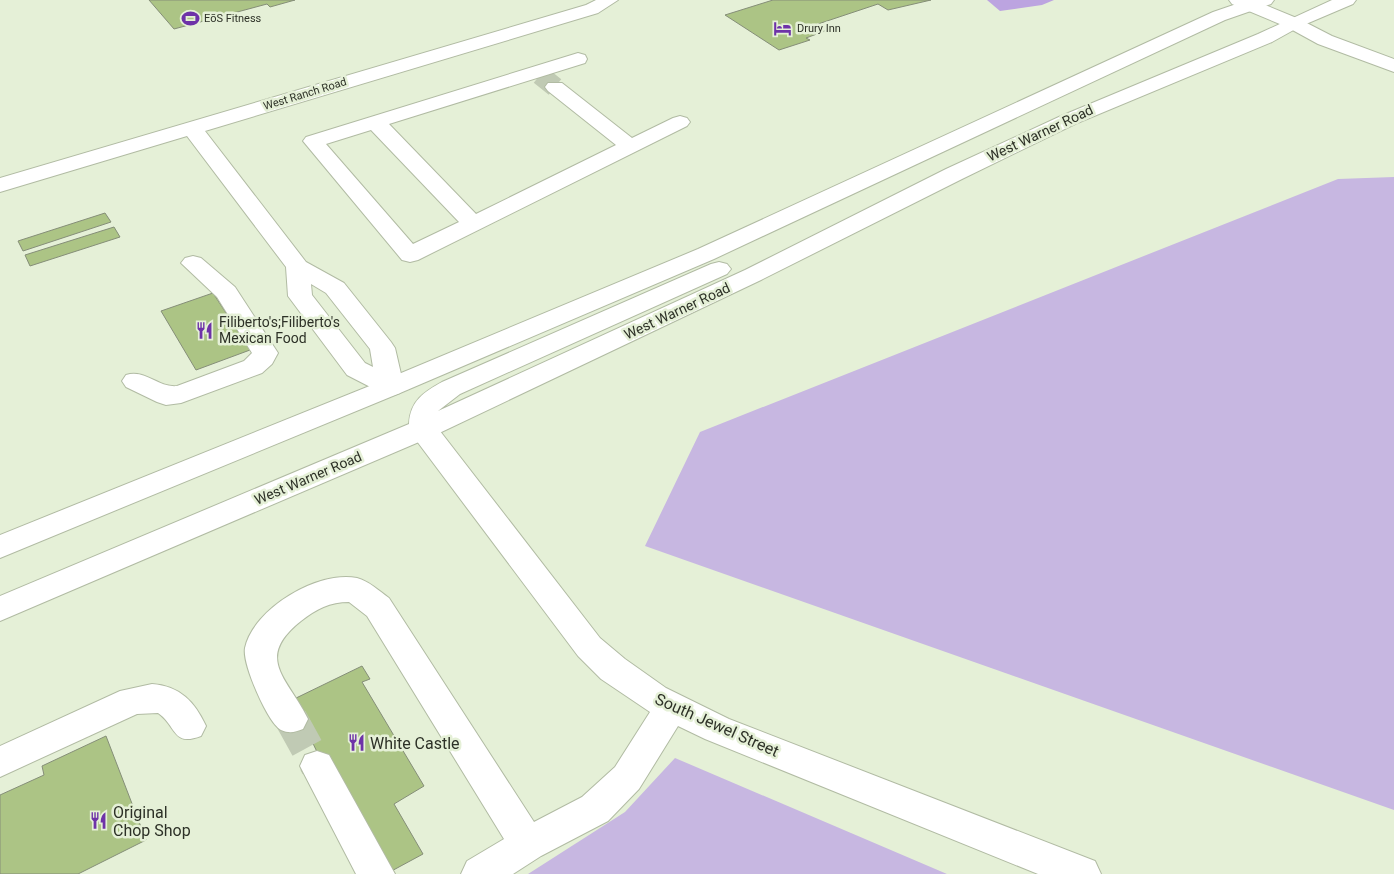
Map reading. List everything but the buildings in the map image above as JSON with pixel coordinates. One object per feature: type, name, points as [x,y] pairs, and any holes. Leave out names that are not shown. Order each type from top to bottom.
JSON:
[{"type":"main road","name":"West Ranch Road","points":[[0,185],[592,9],[609,0]]},
{"type":"main road","points":[[0,548],[391,387],[755,232],[1218,16],[1252,2],[1326,40],[1394,66]]},
{"type":"main road","name":"West Warner Road","points":[[0,609],[423,429],[753,275],[940,181],[1068,120],[1264,38],[1342,2]]},
{"type":"main road","points":[[578,59],[544,78],[375,122],[313,141],[410,255],[474,226],[680,122]]},
{"type":"main road","points":[[544,78],[631,147]]},
{"type":"main road","points":[[375,122],[474,226]]},
{"type":"main road","points":[[192,128],[298,267],[335,288],[382,348],[391,387]]},
{"type":"main road","points":[[423,429],[422,410],[426,405],[451,388],[723,267],[752,250],[756,242],[755,232]]},
{"type":"main road","points":[[135,381],[166,396],[181,394],[254,367],[263,358],[265,352],[225,291],[204,276],[193,263]]},
{"type":"main road","points":[[298,267],[300,296],[356,369],[391,387]]},
{"type":"main road","name":"South Jewel Street","points":[[423,429],[589,647],[622,675],[654,698],[717,729],[1082,874]]},
{"type":"main road","points":[[291,719],[272,690],[260,656],[268,631],[295,608],[327,591],[356,590],[378,607],[528,844]]},
{"type":"main road","points":[[0,762],[132,701],[148,697],[169,701],[177,706],[189,726]]},
{"type":"main road","points":[[480,874],[528,844],[595,809],[627,778],[672,707]]},
{"type":"main road","points":[[317,766],[376,874]]},
{"type":"shaded area","points":[[987,0],[1054,0],[1042,5],[1000,11]]},
{"type":"shaded area","points":[[1394,177],[1394,810],[645,546],[700,432],[1338,179]]},
{"type":"shaded area","points":[[675,758],[947,874],[528,874],[625,812]]},
{"type":"tunnel","points":[[540,75],[555,87]]},
{"type":"tunnel","points":[[291,719],[317,766]]},
{"type":"place","name":"EōS Fitness","points":[[190,18]]},
{"type":"place","name":"Drury Inn","points":[[783,28]]},
{"type":"place","name":"Filiberto's;Filiberto's Mexican Food","points":[[205,330]]},
{"type":"place","name":"White Castle","points":[[356,743]]},
{"type":"place","name":"Original Chop Shop","points":[[99,821]]}]
